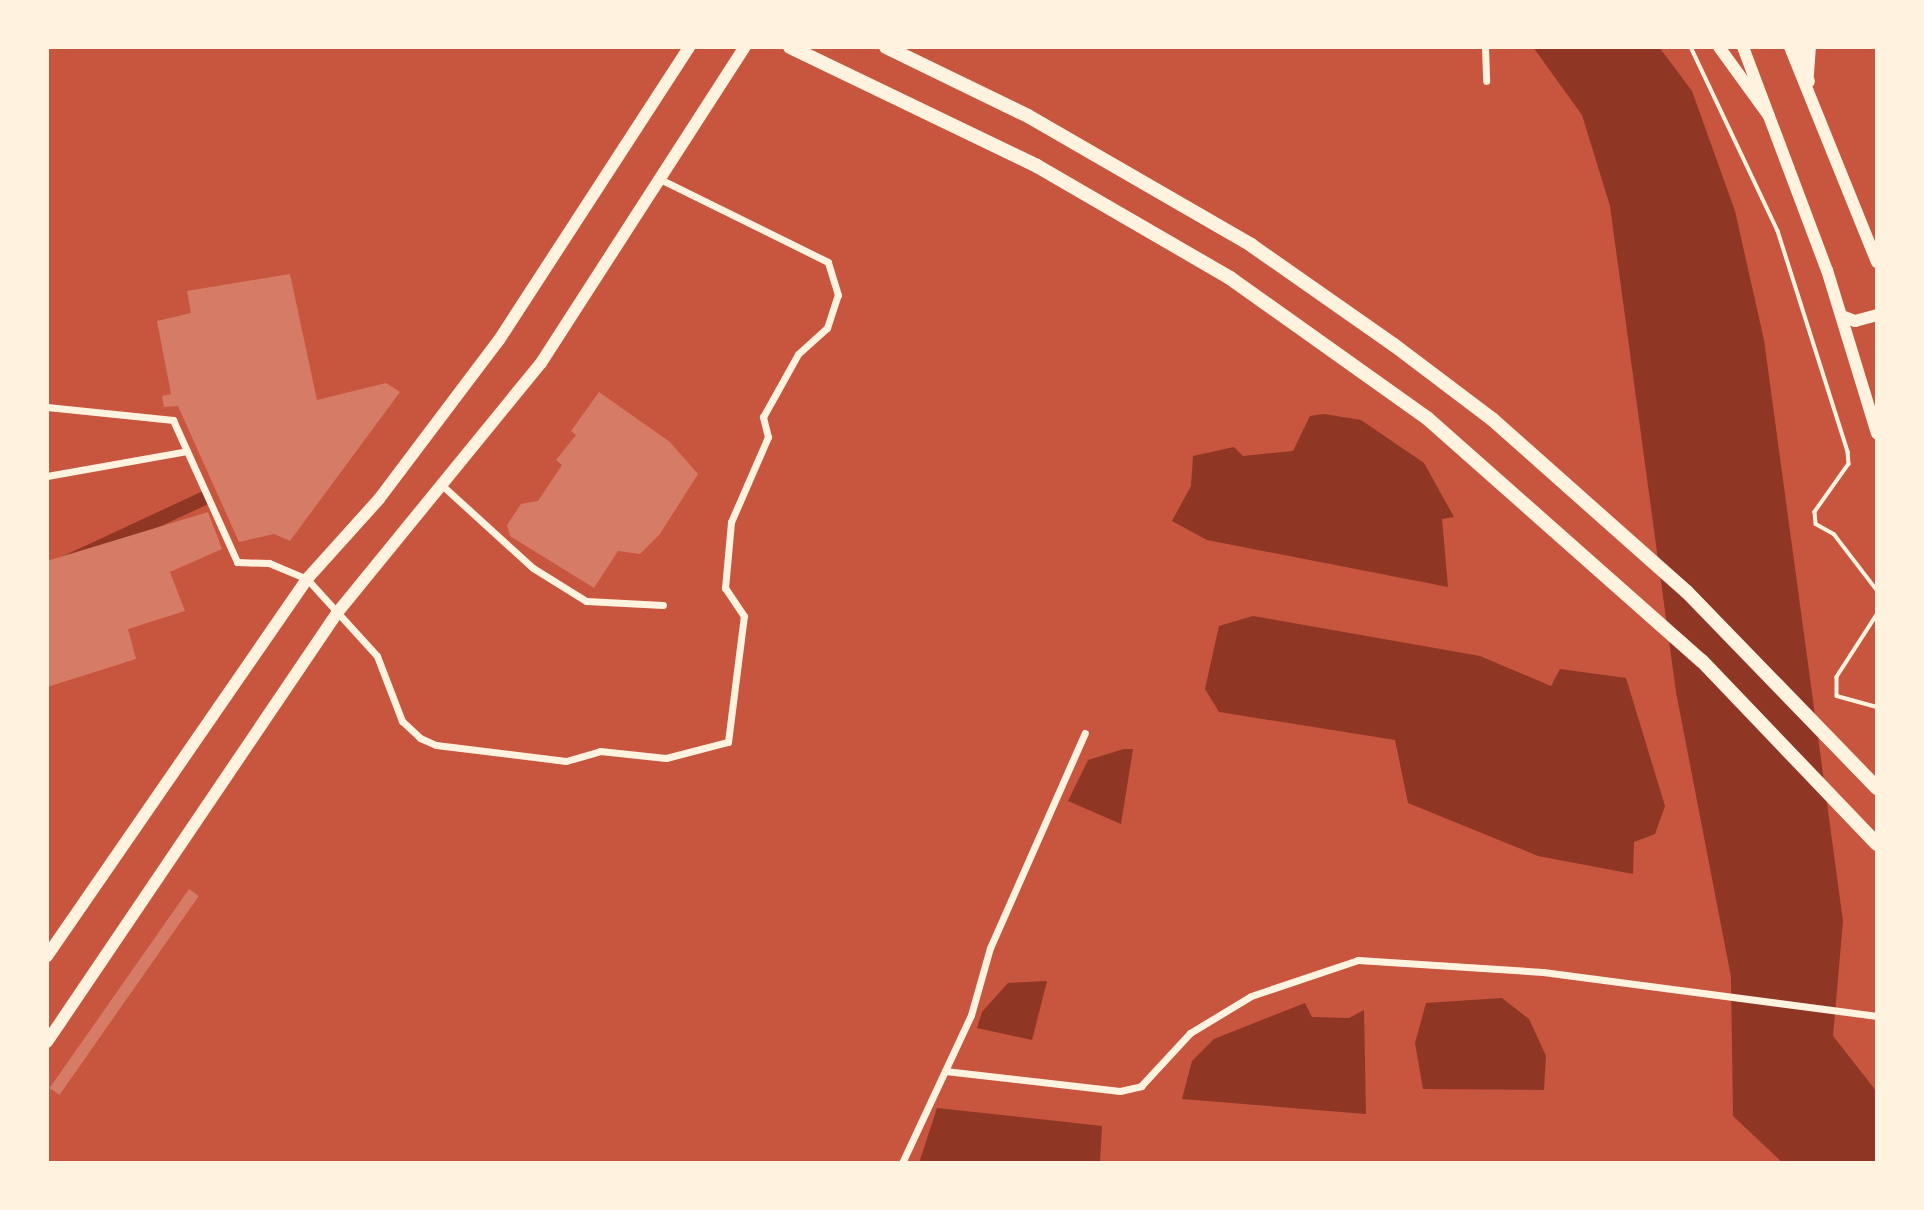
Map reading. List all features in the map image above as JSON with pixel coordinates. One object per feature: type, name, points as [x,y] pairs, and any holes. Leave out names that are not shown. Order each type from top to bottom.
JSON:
[{"type":"highway","points":[[790,47],[1037,166],[1230,278],[1427,418],[1702,661],[1877,844]]},
{"type":"highway","points":[[886,47],[1028,116],[1251,245],[1394,345],[1492,419],[1687,592],[1877,788]]},
{"type":"main road","points":[[47,956],[307,579],[379,499],[499,340],[689,47]]},
{"type":"main road","points":[[47,1042],[337,614],[445,488],[541,363],[662,180],[745,47]]},
{"type":"main road","points":[[1719,47],[1769,116]]},
{"type":"main road","points":[[1743,47],[1842,316],[1877,434]]},
{"type":"main road","points":[[1790,47],[1809,82]]},
{"type":"main road","points":[[1799,47],[1809,82],[1877,262]]},
{"type":"main road","points":[[1842,316],[1854,321],[1877,315]]},
{"type":"street","points":[[1485,47],[1486,81]]},
{"type":"street","points":[[1809,82],[1811,47]]},
{"type":"street","points":[[47,407],[173,420],[237,562],[269,563],[307,579],[377,656],[402,721],[436,745],[566,761],[600,751],[666,758],[728,742],[744,616],[725,587],[731,522],[768,437],[763,417],[798,354],[827,328],[838,295],[828,262],[662,180]]},
{"type":"street","points":[[47,476],[187,451]]},
{"type":"street","points":[[445,488],[533,568],[586,601],[663,605]]},
{"type":"street","points":[[902,1163],[971,1015],[990,948],[1085,733]]},
{"type":"street","points":[[945,1071],[1120,1091],[1141,1086],[1190,1033],[1251,996],[1359,960],[1421,960],[1699,992],[1877,1016]]},
{"type":"path","points":[[1691,47],[1778,231],[1848,452],[1849,464],[1815,512],[1816,524],[1834,534],[1877,590]]},
{"type":"path","points":[[1877,615],[1837,677],[1837,696],[1877,708]]},
{"type":"shaded area","points":[[1533,47],[1659,47],[1692,91],[1735,211],[1764,340],[1843,921],[1833,1036],[1877,1092],[1877,1163],[1783,1163],[1733,1116],[1731,977],[1676,692],[1610,206],[1582,115]]},
{"type":"shaded area","points":[[1324,414],[1361,420],[1424,463],[1454,517],[1442,519],[1448,587],[1207,540],[1172,521],[1191,486],[1193,456],[1234,447],[1243,456],[1293,451],[1310,416]]},
{"type":"shaded area","points":[[203,491],[209,504],[64,571],[58,559]]},
{"type":"shaded area","points":[[1253,616],[1480,656],[1551,686],[1560,669],[1626,678],[1665,806],[1655,834],[1634,842],[1633,874],[1538,856],[1408,803],[1395,740],[1219,712],[1205,689],[1219,626]]},
{"type":"shaded area","points":[[1124,749],[1133,749],[1121,824],[1068,801],[1088,760]]},
{"type":"shaded area","points":[[1047,981],[1032,1040],[977,1028],[982,1012],[1008,983]]},
{"type":"shaded area","points":[[1502,998],[1529,1019],[1546,1056],[1544,1090],[1423,1089],[1415,1043],[1426,1003]]},
{"type":"shaded area","points":[[1305,1003],[1312,1017],[1349,1018],[1364,1010],[1366,1114],[1182,1099],[1192,1061],[1214,1039]]},
{"type":"shaded area","points":[[937,1108],[1102,1126],[1100,1163],[919,1163]]},
{"type":"building","points":[[290,274],[317,400],[386,383],[400,392],[290,541],[274,534],[239,542],[178,406],[164,407],[162,396],[171,394],[157,321],[191,313],[187,291]]},
{"type":"building","points":[[599,392],[670,442],[698,474],[660,534],[640,554],[618,551],[594,588],[510,536],[507,525],[521,504],[538,501],[562,465],[556,460],[576,435],[571,431]]},
{"type":"building","points":[[208,512],[222,549],[170,572],[185,611],[128,629],[136,659],[47,687],[47,561]]},
{"type":"building","points":[[189,889],[199,896],[59,1095],[50,1088]]}]
